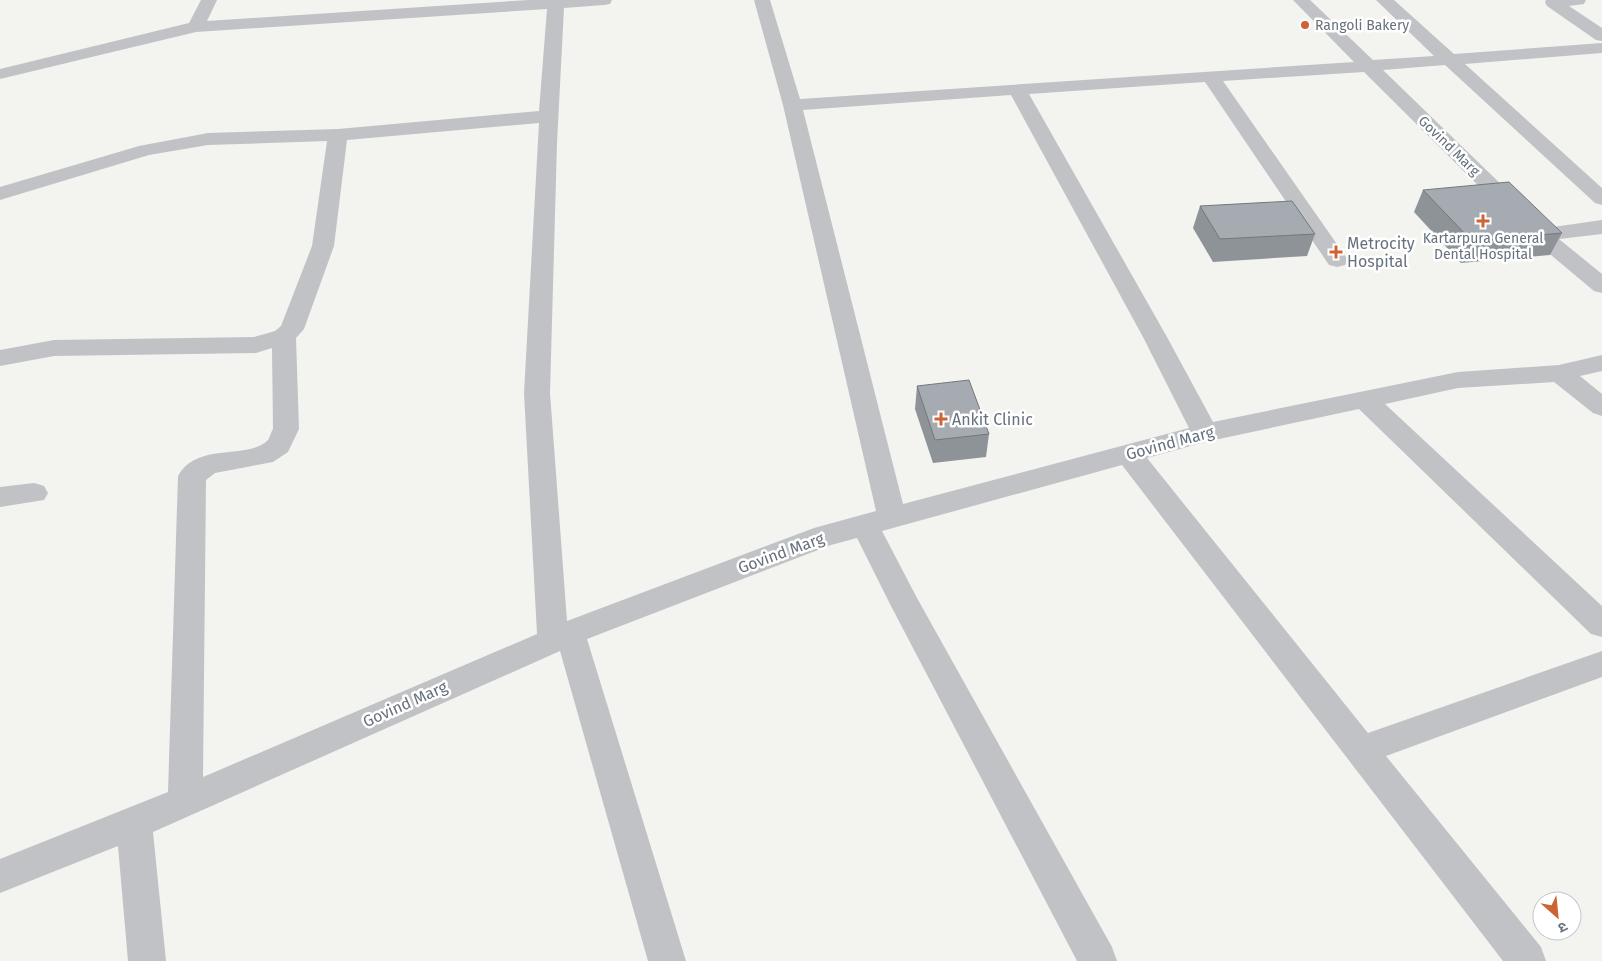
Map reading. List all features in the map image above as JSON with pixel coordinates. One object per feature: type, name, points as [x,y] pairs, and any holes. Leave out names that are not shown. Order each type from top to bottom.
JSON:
[{"type":"street","points":[[196,27],[209,0]]},
{"type":"street","points":[[0,76],[196,27],[401,6],[604,0]]},
{"type":"street","points":[[762,0],[792,104],[878,521],[906,606],[1098,961]]},
{"type":"street","name":"Govind Marg","points":[[1301,0],[1541,235],[1602,286]]},
{"type":"street","points":[[1384,0],[1602,200]]},
{"type":"street","points":[[1552,1],[1578,0]]},
{"type":"street","points":[[556,1],[537,393],[561,636],[667,961]]},
{"type":"street","points":[[1552,1],[1602,36]]},
{"type":"street","points":[[792,104],[1211,77],[1602,48]]},
{"type":"street","points":[[1211,77],[1337,260]]},
{"type":"street","points":[[1016,89],[1155,337],[1205,433]]},
{"type":"street","points":[[0,194],[146,150],[208,140],[338,135],[549,116]]},
{"type":"street","points":[[0,358],[54,348],[256,345],[284,336],[292,330],[323,246],[338,135]]},
{"type":"street","points":[[1541,235],[1602,227]]},
{"type":"street","points":[[185,800],[192,476],[208,465],[263,455],[279,445],[286,429],[284,336]]},
{"type":"street","name":"Govind Marg","points":[[0,876],[134,823],[561,636],[824,536],[1205,433],[1458,380],[1559,373],[1602,364]]},
{"type":"street","points":[[1559,373],[1602,407]]},
{"type":"street","points":[[1364,400],[1602,625]]},
{"type":"street","points":[[1128,453],[1527,961]]},
{"type":"street","points":[[0,497],[34,493]]},
{"type":"street","points":[[1361,750],[1602,664]]},
{"type":"street","points":[[134,823],[147,961]]},
{"type":"building","points":[[1509,182],[1562,233],[1472,241],[1423,190]]},
{"type":"building","points":[[1292,201],[1315,234],[1220,239],[1200,206]]},
{"type":"building","points":[[969,380],[989,434],[935,440],[917,386]]},
{"type":"place","name":"Rangoli Bakery","points":[[1305,25]]},
{"type":"place","name":"Kartarpura General Dental Hospital","points":[[1483,221]]},
{"type":"place","name":"Metrocity Hospital","points":[[1336,252]]},
{"type":"place","name":"Ankit Clinic","points":[[941,419]]}]
